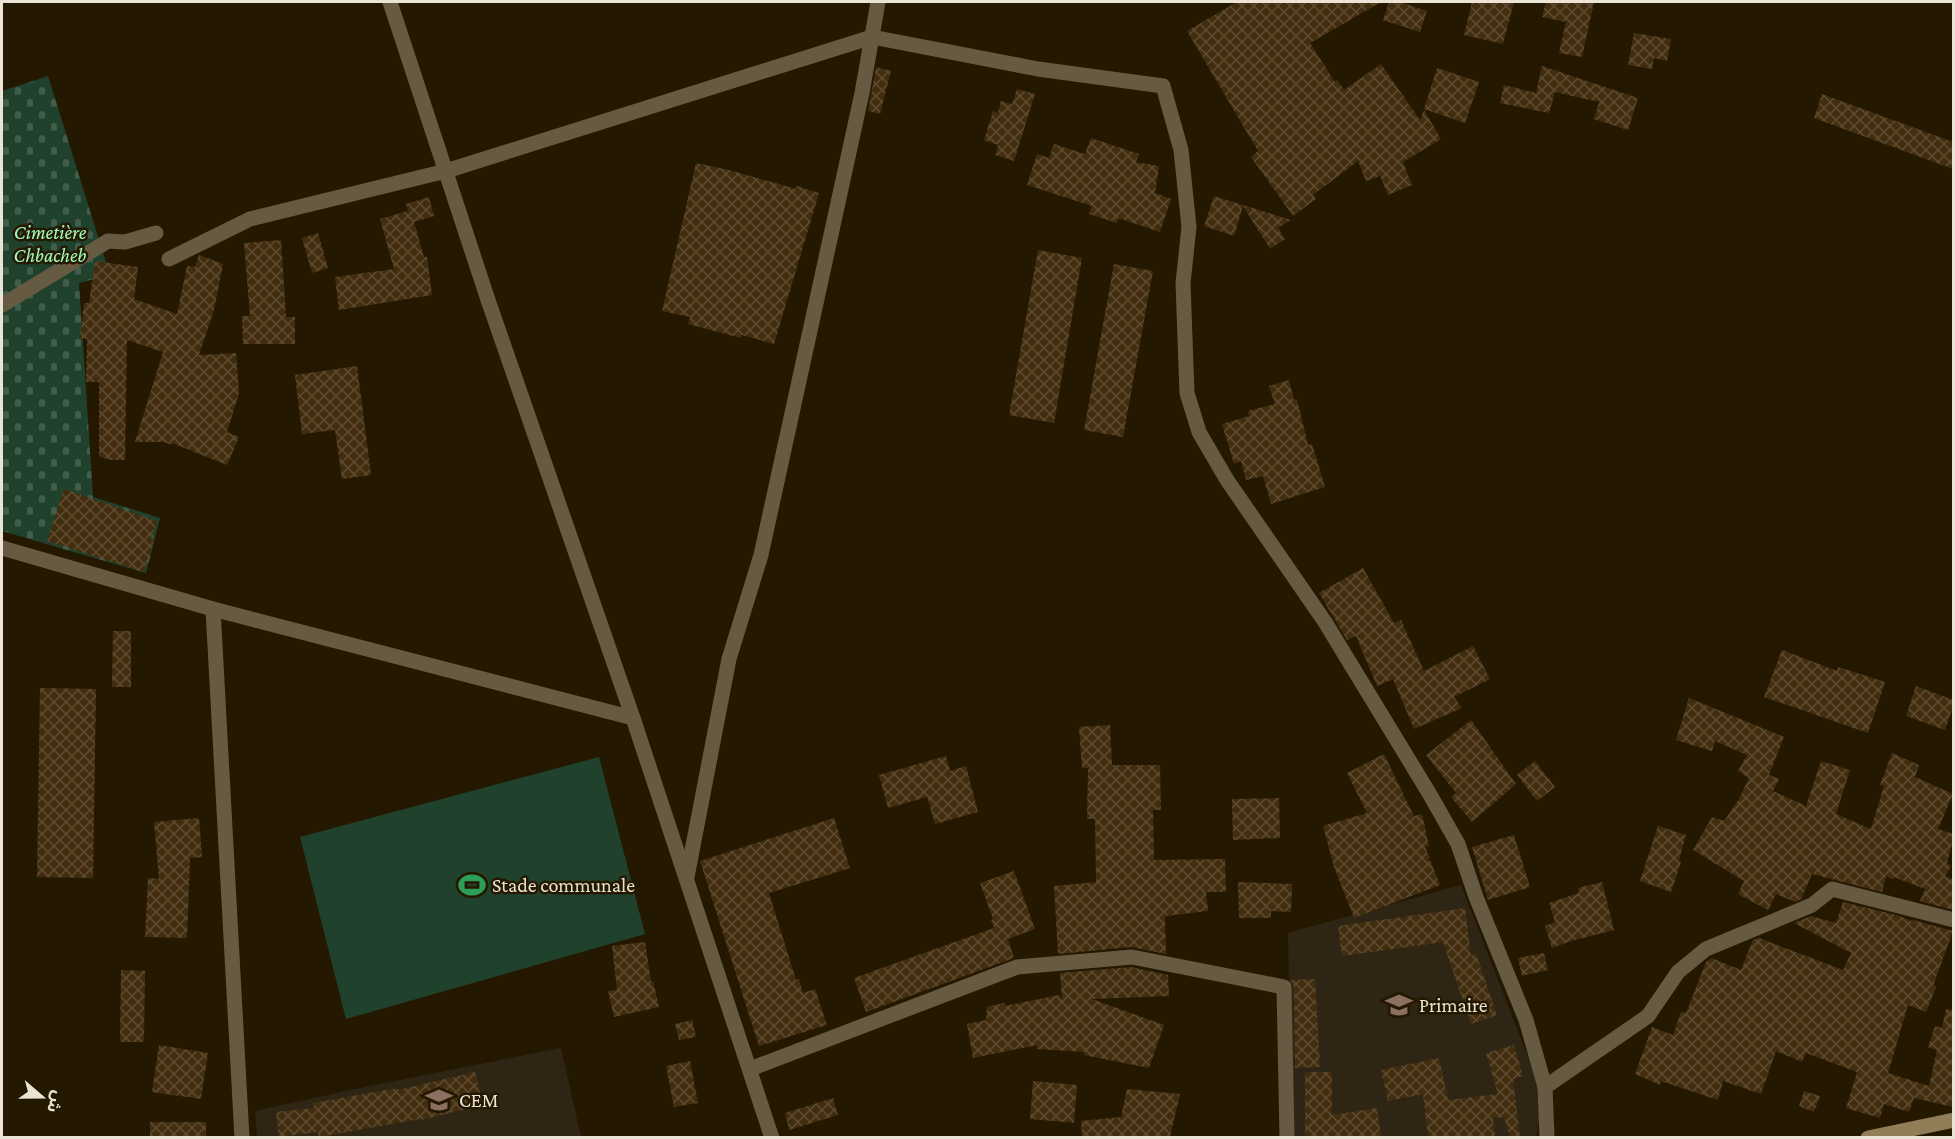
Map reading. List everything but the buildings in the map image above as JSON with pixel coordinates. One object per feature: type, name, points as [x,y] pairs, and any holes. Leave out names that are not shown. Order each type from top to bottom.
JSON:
[{"type":"main road","points":[[1868,1137],[1953,1120]]},
{"type":"street","points":[[390,2],[488,300],[633,718],[772,1137]]},
{"type":"street","points":[[686,878],[729,659],[761,555],[862,93],[878,2]]},
{"type":"street","points":[[169,259],[250,219],[446,171],[872,37],[1038,69],[1163,86],[1181,150],[1189,227],[1183,283],[1187,393],[1199,432],[1227,480],[1325,622],[1430,793],[1458,844],[1476,897],[1526,1020],[1545,1087],[1547,1137]]},
{"type":"street","points":[[2,305],[108,241],[125,242],[156,233]]},
{"type":"street","points":[[2,548],[213,609],[633,718]]},
{"type":"street","points":[[213,609],[242,1137]]},
{"type":"street","points":[[1545,1087],[1648,1016],[1678,972],[1706,949],[1812,905],[1832,889],[1953,920]]},
{"type":"street","points":[[750,1069],[1017,967],[1132,957],[1284,987],[1287,1137]]},
{"type":"shaded area","name":"Primaire","points":[[1461,885],[1536,1078],[1545,1087],[1536,1137],[1292,1137],[1288,933]]},
{"type":"shaded area","name":"CEM","points":[[561,1048],[581,1137],[257,1137],[255,1111]]},
{"type":"green space","name":"Cimetière Chbacheb","points":[[48,76],[110,275],[79,283],[93,497],[160,518],[146,573],[2,531],[2,91]]},
{"type":"green space","name":"Stade communale","points":[[599,757],[645,934],[346,1019],[300,837]]},
{"type":"place","name":"Stade communale","points":[[472,885]]},
{"type":"place","name":"Primaire","points":[[1399,1005]]},
{"type":"place","name":"CEM","points":[[439,1100]]}]
